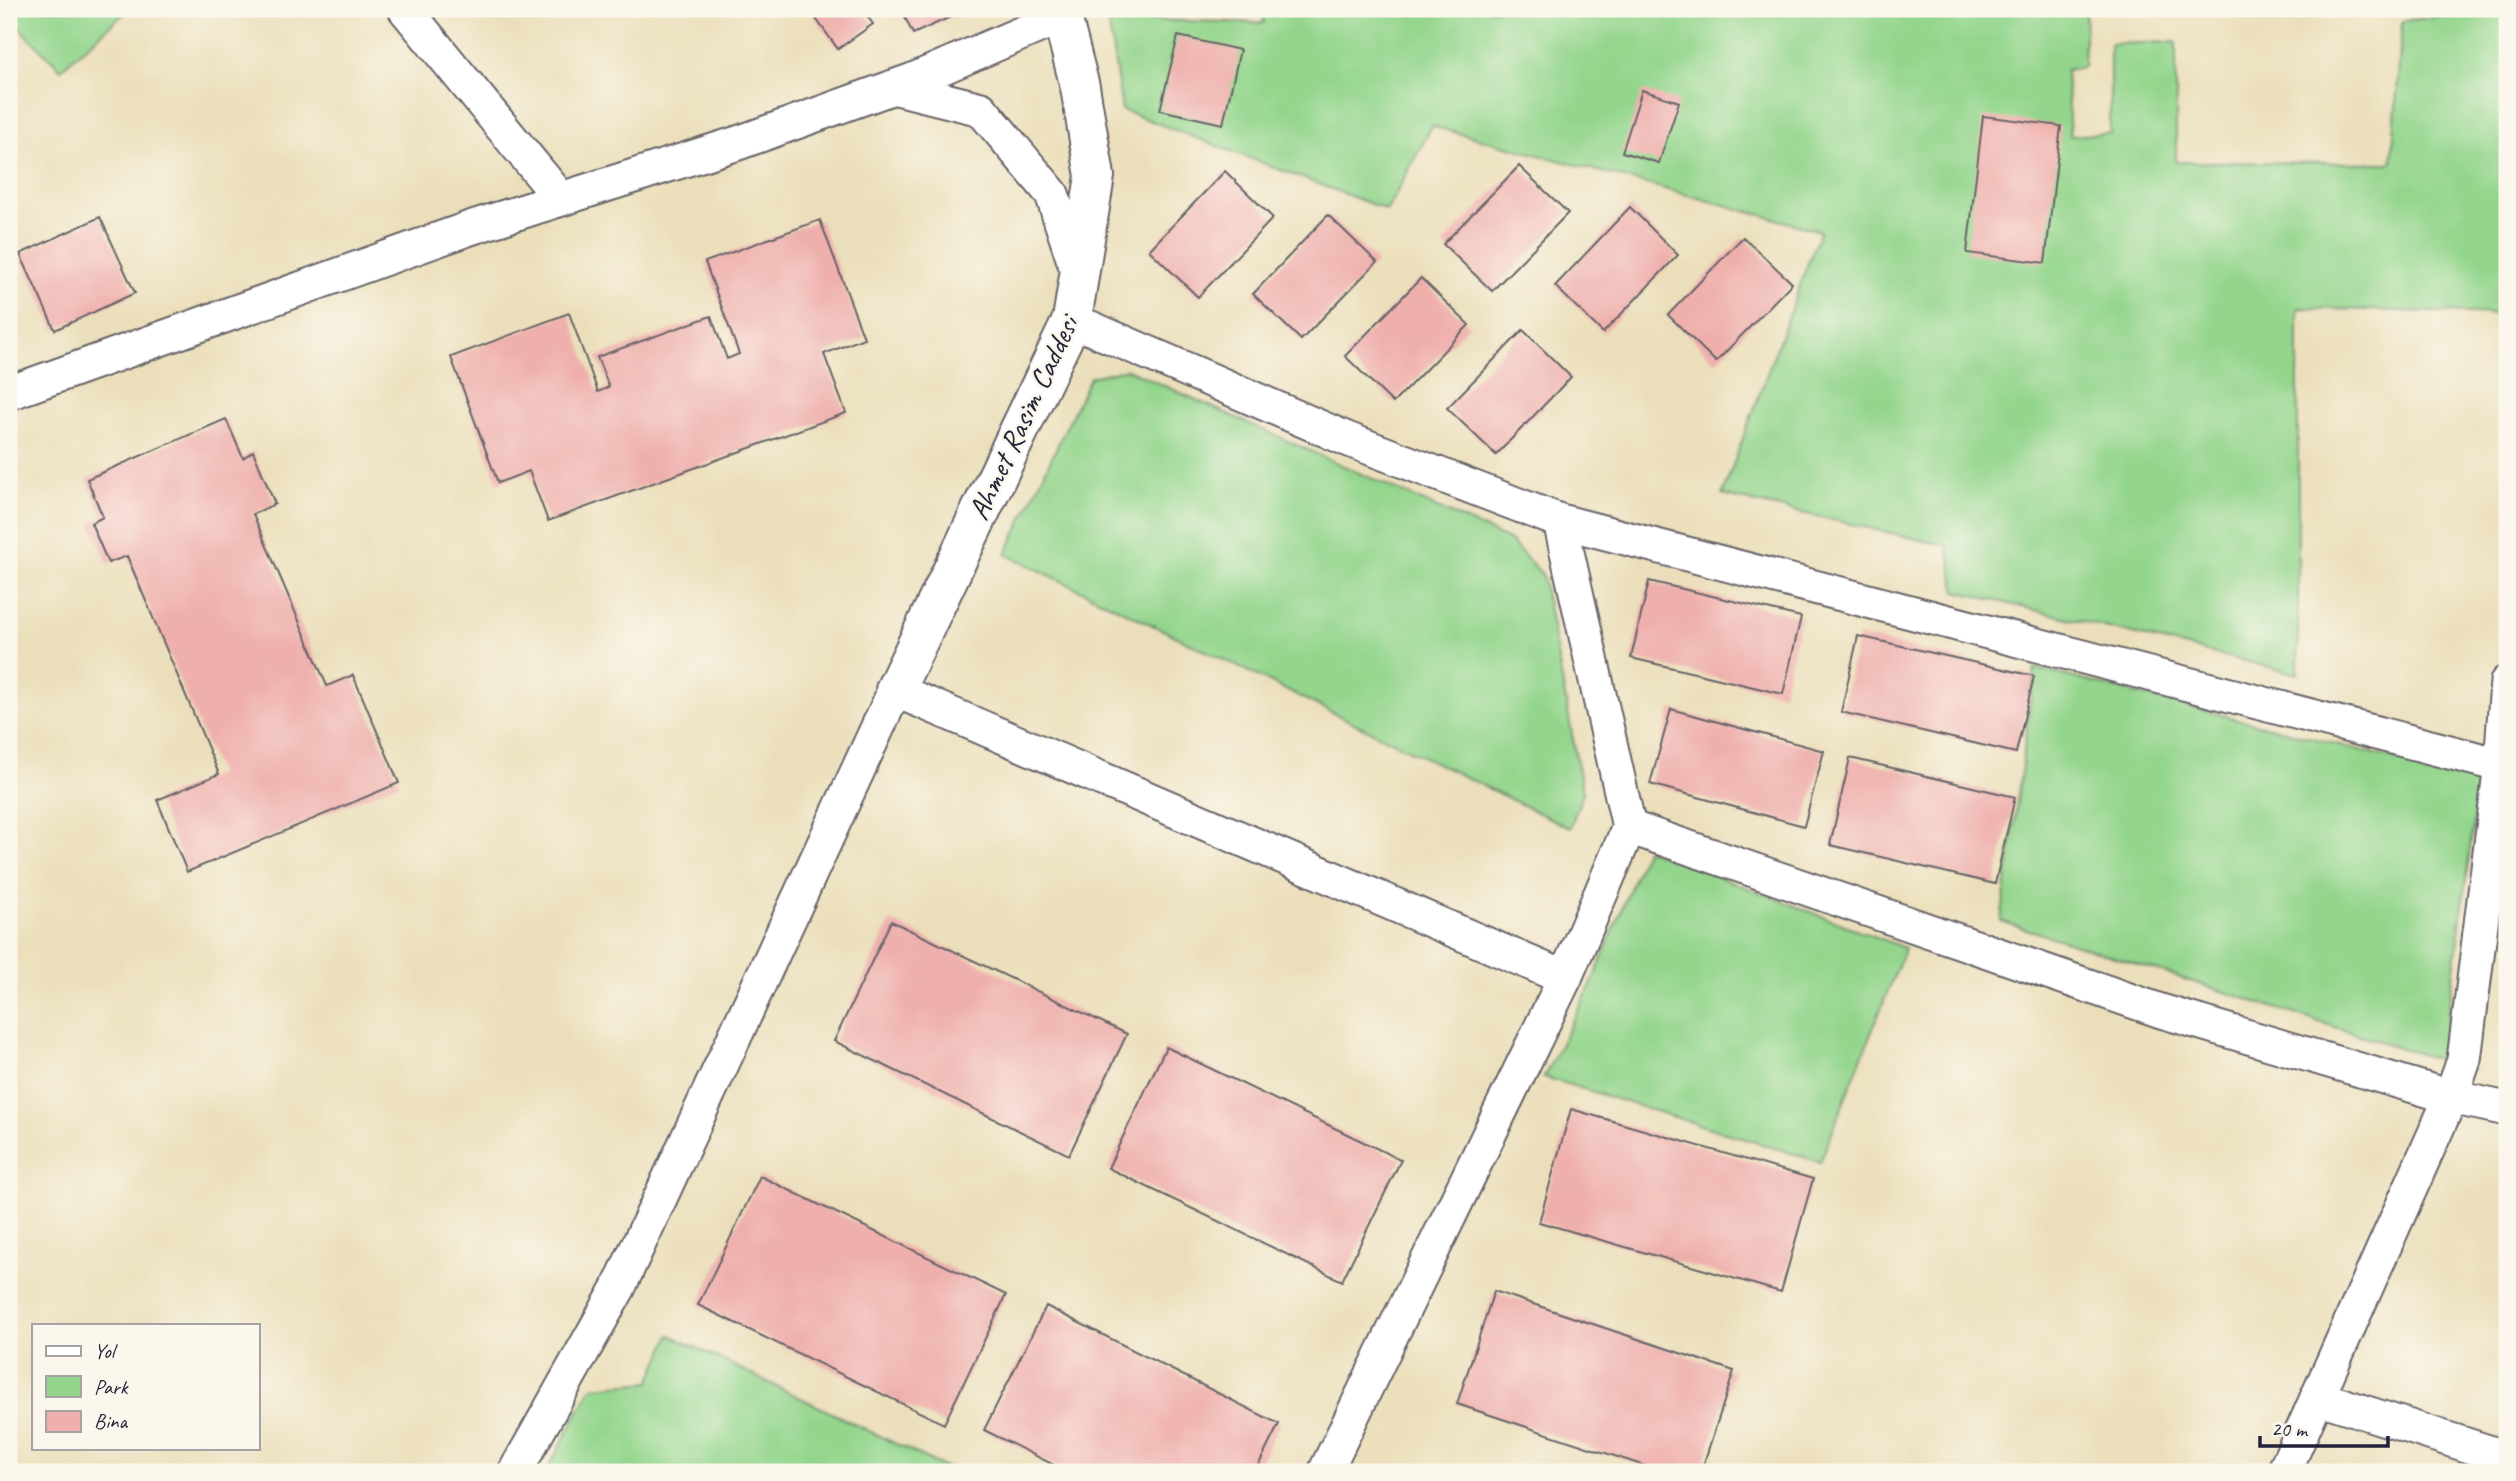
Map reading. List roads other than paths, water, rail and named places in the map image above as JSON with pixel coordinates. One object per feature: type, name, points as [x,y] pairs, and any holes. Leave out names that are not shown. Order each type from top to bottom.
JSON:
[{"type":"street","points":[[405,9],[561,200]]},
{"type":"street","points":[[9,393],[470,228],[738,143],[893,87],[1061,13]]},
{"type":"street","name":"Ahmet Rasim Caddesi","points":[[895,690],[1072,320],[1094,176],[1080,87],[1061,13]]},
{"type":"street","points":[[893,87],[981,109],[1052,194],[1079,276]]},
{"type":"street","points":[[1072,320],[1347,439],[1560,521],[2504,764]]},
{"type":"street","points":[[1325,1472],[1566,978],[1629,827],[1560,521]]},
{"type":"street","points":[[2284,1472],[2451,1097],[2464,1060],[2504,764],[2507,682]]},
{"type":"street","points":[[515,1472],[618,1289],[895,690],[1566,978]]},
{"type":"street","points":[[1629,827],[2161,1011],[2451,1097],[2507,1109]]},
{"type":"street","points":[[2317,1397],[2507,1458]]}]
